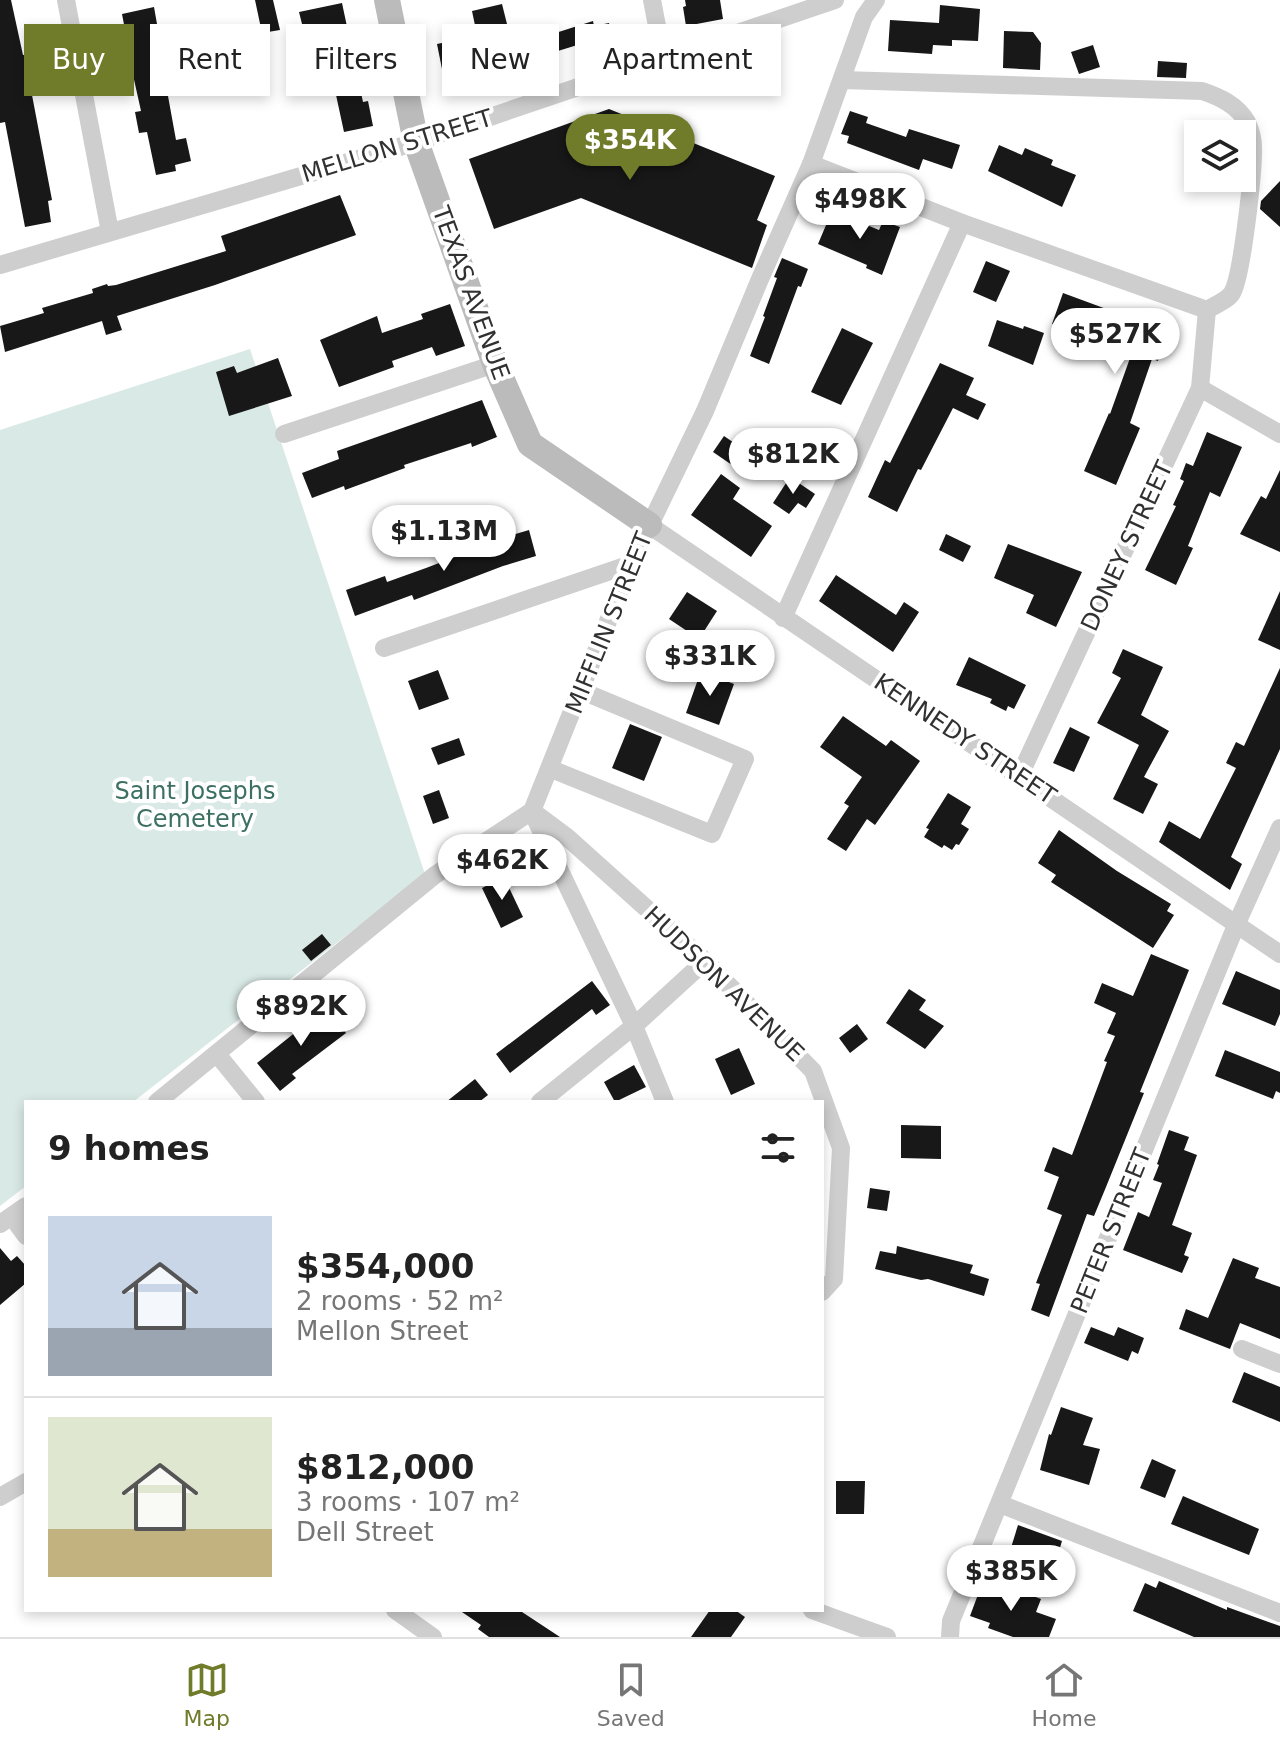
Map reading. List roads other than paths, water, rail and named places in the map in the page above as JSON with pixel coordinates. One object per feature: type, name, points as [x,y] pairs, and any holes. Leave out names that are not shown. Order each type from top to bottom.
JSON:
[{"type":"street","points":[[66,0],[110,232]]},
{"type":"street","name":"TEXAS AVENUE","points":[[387,0],[416,142],[495,364],[530,444],[649,525]]},
{"type":"street","points":[[652,0],[657,24]]},
{"type":"street","name":"MELLON STREET","points":[[763,24],[835,0]]},
{"type":"street","name":"MIFFLIN STREET","points":[[532,811],[631,564],[705,411],[811,164],[864,17],[876,0]]},
{"type":"street","points":[[811,164],[962,223],[1207,310],[1231,296],[1235,286],[1253,163],[1253,141],[1247,123],[1238,110],[1220,98],[1202,91],[842,80]]},
{"type":"street","name":"MELLON STREET","points":[[0,265],[416,142],[575,87]]},
{"type":"street","points":[[783,618],[962,223]]},
{"type":"street","name":"DONEY STREET","points":[[1020,775],[1200,388],[1207,310]]},
{"type":"street","points":[[284,434],[495,364]]},
{"type":"street","points":[[1200,388],[1280,434]]},
{"type":"street","name":"KENNEDY STREET","points":[[649,525],[1280,954]]},
{"type":"street","points":[[384,648],[631,564]]},
{"type":"street","points":[[551,769],[712,834],[745,759],[582,691]]},
{"type":"street","points":[[160,1100],[435,875],[532,811],[634,1026],[664,1100]]},
{"type":"street","name":"HUDSON AVENUE","points":[[532,811],[567,837],[705,961],[813,1071],[824,1100]]},
{"type":"street","name":"PETER STREET","points":[[950,1637],[951,1621],[1237,923],[1280,828]]},
{"type":"street","points":[[542,1100],[634,1026],[705,961]]},
{"type":"street","points":[[217,1054],[254,1100]]},
{"type":"street","name":"HUDSON AVENUE","points":[[824,1101],[841,1148],[834,1279],[824,1290]]},
{"type":"street","points":[[13,1216],[24,1233]]},
{"type":"street","points":[[1242,1349],[1280,1364]]},
{"type":"street","points":[[0,1497],[24,1483]]},
{"type":"street","points":[[1000,1504],[1280,1613]]},
{"type":"street","points":[[398,1612],[433,1637]]},
{"type":"street","points":[[818,1612],[887,1637]]},
{"type":"park label","name":"Saint Josephs Cemetery","points":[[195,805]]}]
